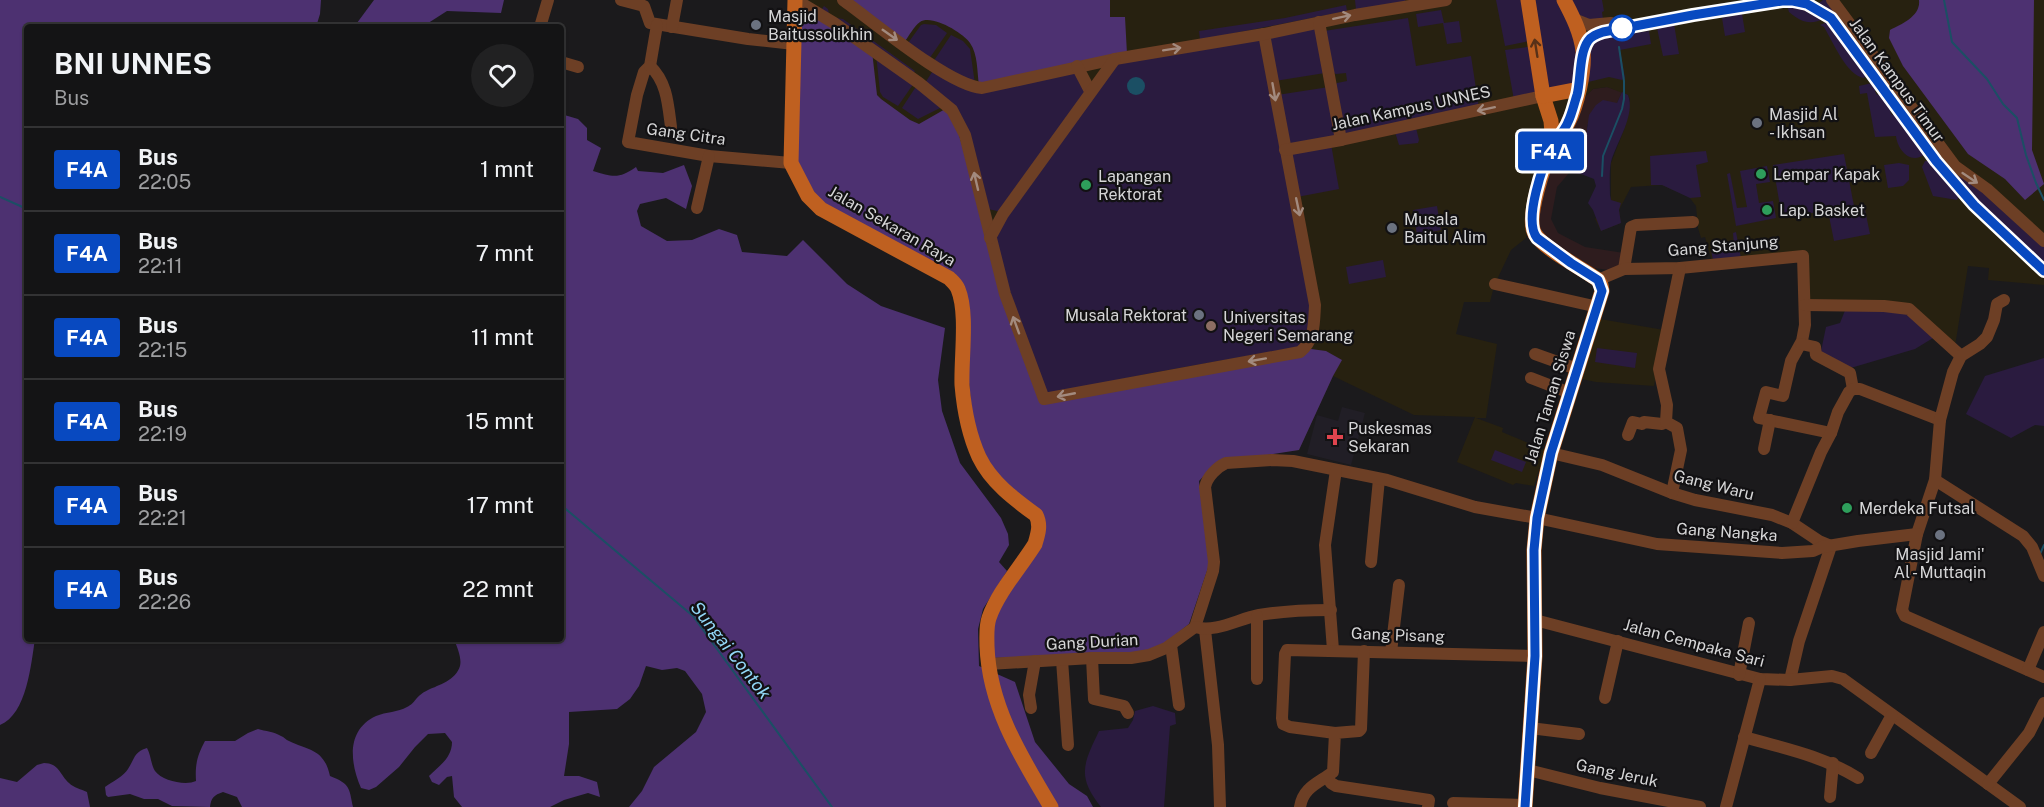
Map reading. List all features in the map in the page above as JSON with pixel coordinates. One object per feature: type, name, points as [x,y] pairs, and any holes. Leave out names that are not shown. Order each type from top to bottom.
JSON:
[{"type":"main road","points":[[1528,0],[1543,96],[1551,121],[1553,145]]},
{"type":"main road","points":[[1564,0],[1580,33],[1583,52],[1579,89],[1568,122],[1553,145],[1538,186],[1532,228],[1537,238],[1598,280]]},
{"type":"main road","points":[[791,163],[794,44],[800,1]]},
{"type":"main road","points":[[1543,96],[1579,89]]},
{"type":"main road","name":"Jalan Sekaran Raya","points":[[791,163],[808,196],[821,209],[949,278],[958,290],[962,317],[962,386],[971,433],[987,470],[1002,488],[1036,515],[1039,527],[1035,544],[1000,596],[989,617],[988,664],[995,696],[1018,752],[1051,807]]},
{"type":"main road","name":"Jalan Taman Siswa","points":[[1525,806],[1535,656],[1534,550],[1537,518],[1551,453],[1598,307],[1602,291],[1598,280]]},
{"type":"street","points":[[541,24],[548,0]]},
{"type":"street","points":[[621,0],[644,6],[650,23],[657,25],[794,44]]},
{"type":"street","points":[[672,27],[677,0]]},
{"type":"street","points":[[843,0],[927,62],[971,86],[988,87],[1077,66],[1446,0]]},
{"type":"street","points":[[1574,19],[1582,24],[1598,25],[1709,8],[1739,0]]},
{"type":"street","name":"Jalan Kampus Timur","points":[[1832,0],[1947,158],[2044,241]]},
{"type":"street","points":[[800,1],[873,50],[952,110],[965,135],[982,210],[1005,294],[1044,399],[1300,352],[1305,349],[1314,332],[1315,305],[1264,34]]},
{"type":"street","name":"Jalan Kampus Timur","points":[[1709,8],[1782,1],[1815,3],[1835,22],[1915,133],[1976,206],[2044,271]]},
{"type":"street","points":[[1583,52],[1590,38],[1603,32],[1676,13]]},
{"type":"street","points":[[1319,22],[1341,140]]},
{"type":"street","name":"Gang Citra","points":[[657,25],[650,66],[644,72],[627,141],[709,156],[791,163]]},
{"type":"street","points":[[990,238],[1003,214],[1114,59]]},
{"type":"street","points":[[564,63],[578,67]]},
{"type":"street","points":[[650,66],[659,74],[662,81],[668,100],[671,127]]},
{"type":"street","points":[[1077,66],[1090,91]]},
{"type":"street","name":"Jalan Kampus UNNES","points":[[1286,150],[1543,96]]},
{"type":"street","points":[[697,208],[709,156]]},
{"type":"street","points":[[1976,206],[1986,206],[1990,193]]},
{"type":"street","points":[[982,210],[1003,214]]},
{"type":"street","points":[[1624,269],[1631,227],[1693,222]]},
{"type":"street","name":"Gang Stanjung","points":[[1598,280],[1624,269],[1680,267],[1802,256],[1804,258],[1805,305]]},
{"type":"street","points":[[1666,422],[1667,405],[1659,369],[1680,267]]},
{"type":"street","points":[[1495,284],[1598,307]]},
{"type":"street","points":[[2004,300],[1997,304],[1987,337],[1961,356],[1950,379],[1940,420],[1935,480],[1917,534],[1902,610],[1908,619],[2044,677]]},
{"type":"street","points":[[1764,449],[1766,392],[1784,396],[1791,361],[1801,344],[1805,325],[1805,305],[1884,306],[1909,309],[1961,356]]},
{"type":"street","points":[[1792,523],[1838,412],[1852,389],[1850,373],[1816,355],[1815,347],[1801,344]]},
{"type":"street","points":[[1535,354],[1578,369]]},
{"type":"street","points":[[1531,378],[1570,393]]},
{"type":"street","points":[[1852,389],[1860,389],[1940,420]]},
{"type":"street","points":[[1765,419],[1831,433]]},
{"type":"street","points":[[1628,435],[1633,422],[1642,424],[1644,422],[1662,424],[1666,422],[1678,429],[1681,445],[1672,494]]},
{"type":"street","name":"Gang Waru","points":[[1551,453],[1602,465],[1672,494],[1772,515],[1792,523],[1831,546]]},
{"type":"street","name":"Gang Nangka","points":[[1200,629],[1214,562],[1205,487],[1221,465],[1226,463],[1293,461],[1379,479],[1475,507],[1657,544],[1782,553],[1813,551],[1878,537],[1917,534]]},
{"type":"street","name":"Gang Pisang","points":[[1336,470],[1325,545],[1333,650],[1535,656]]},
{"type":"street","points":[[1371,562],[1379,479]]},
{"type":"street","points":[[1935,480],[2019,532],[2040,555]]},
{"type":"street","points":[[1790,680],[1799,641],[1831,546]]},
{"type":"street","points":[[1391,652],[1399,585]]},
{"type":"street","name":"Gang Durian","points":[[988,664],[1131,658],[1158,653],[1200,629],[1257,616],[1292,611],[1330,610]]},
{"type":"street","points":[[1257,616],[1257,679]]},
{"type":"street","name":"Jalan Cempaka Sari","points":[[1535,620],[1760,679],[1790,680],[1837,676],[2020,807]]},
{"type":"street","points":[[1739,675],[1749,623]]},
{"type":"street","points":[[1200,629],[1218,745],[1220,807]]},
{"type":"street","points":[[2028,670],[2044,632]]},
{"type":"street","points":[[1605,698],[1618,641]]},
{"type":"street","points":[[1171,645],[1179,705]]},
{"type":"street","points":[[1333,650],[1287,650],[1283,724],[1335,733],[1359,731],[1361,729],[1364,651]]},
{"type":"street","points":[[1092,658],[1094,699],[1124,705],[1128,713]]},
{"type":"street","points":[[1062,660],[1068,745]]},
{"type":"street","points":[[1031,708],[1029,695],[1035,661]]},
{"type":"street","points":[[1726,807],[1760,679]]},
{"type":"street","points":[[1988,784],[2029,733],[2044,703]]},
{"type":"street","points":[[1871,753],[1892,715]]},
{"type":"street","points":[[1530,728],[1579,734]]},
{"type":"street","points":[[1300,807],[1308,788],[1333,772],[1335,733]]},
{"type":"street","points":[[1744,737],[1833,763],[1858,778]]},
{"type":"street","points":[[1830,801],[1833,763]]},
{"type":"street","name":"Gang Jeruk","points":[[1528,770],[1600,788],[1700,807]]},
{"type":"street","points":[[1327,777],[1336,786],[1429,804]]},
{"type":"street","points":[[1453,803],[1525,806]]},
{"type":"shaded area","points":[[0,0],[321,0],[317,24],[24,24],[24,642],[34,642],[22,700],[9,719],[0,725]]},
{"type":"shaded area","points":[[374,0],[504,0],[501,13],[447,11],[427,24],[356,24]]},
{"type":"shaded area","name":"Universitas Negeri Semarang","points":[[798,0],[2044,0],[2044,285],[1988,280],[1989,268],[1968,266],[1955,346],[1910,304],[1808,302],[1804,255],[1712,262],[1705,237],[1701,238],[1698,228],[1696,206],[1689,197],[1662,185],[1631,187],[1619,210],[1621,223],[1601,231],[1595,219],[1611,200],[1611,163],[1625,127],[1630,100],[1628,95],[1607,87],[1593,89],[1585,97],[1568,143],[1549,148],[1537,168],[1526,238],[1511,250],[1494,286],[1490,302],[1464,302],[1456,334],[1497,344],[1486,418],[1476,418],[1503,428],[1502,432],[1545,450],[1534,486],[1516,483],[1513,485],[1457,462],[1475,417],[1414,415],[1333,376],[1299,450],[1216,463],[1199,481],[1209,565],[1189,624],[1039,540],[963,300]]},
{"type":"shaded area","points":[[847,0],[1110,0],[1110,17],[1125,17],[1127,54],[979,85],[973,47],[954,30],[939,22],[925,20],[914,28],[905,41]]},
{"type":"shaded area","points":[[1355,0],[1405,0],[1406,3],[1356,10]]},
{"type":"shaded area","points":[[1496,0],[1525,0],[1529,41],[1505,46]]},
{"type":"shaded area","points":[[1530,0],[1562,0],[1578,34],[1578,81],[1547,91]]},
{"type":"shaded area","points":[[1570,0],[1602,0],[1603,19],[1582,18]]},
{"type":"shaded area","points":[[1823,0],[1831,0],[1955,166],[1987,189],[2044,241],[2044,271],[1986,215],[1982,207],[1974,205],[1928,151],[1920,157],[1911,157],[1898,145],[1896,136],[1875,137],[1867,93],[1860,94],[1859,86],[1872,83],[1877,95],[1879,94],[1891,110],[1892,115],[1894,114],[1904,127],[1908,124],[1835,22],[1814,7]]},
{"type":"shaded area","points":[[1919,0],[2034,0],[2032,150],[2044,184],[2025,200],[2005,179],[1968,154],[1903,66],[1889,38],[1890,30],[1914,15],[1919,6]]},
{"type":"shaded area","points":[[797,5],[872,51],[877,95],[910,120],[919,124],[947,108],[953,116],[1042,402],[1311,349],[1326,351],[1342,360],[1299,450],[1216,463],[1199,481],[1209,565],[1189,624],[1164,644],[1134,655],[989,658],[990,619],[1041,532],[995,475],[974,435],[960,287],[823,206],[795,162]]},
{"type":"shaded area","points":[[1346,5],[1347,11],[1200,40],[1199,31],[1285,18]]},
{"type":"shaded area","points":[[1787,5],[1825,18],[1815,22],[1802,20],[1789,12]]},
{"type":"shaded area","points":[[824,6],[828,9],[829,14],[843,19],[915,71],[912,74],[820,12]]},
{"type":"shaded area","points":[[1441,10],[1444,23],[1459,21],[1462,42],[1447,44],[1443,23],[1418,27],[1416,14]]},
{"type":"shaded area","points":[[1742,14],[1745,32],[1725,36],[1722,18]]},
{"type":"shaded area","points":[[1408,18],[1416,66],[1471,56],[1479,108],[1346,137],[1334,86],[1347,81],[1346,73],[1332,72],[1324,31]]},
{"type":"shaded area","points":[[1827,22],[1866,75],[1864,78],[1858,76],[1846,65],[1824,27],[1820,25]]},
{"type":"shaded area","points":[[924,24],[936,25],[947,33],[929,59],[908,43]]},
{"type":"shaded area","points":[[1674,24],[1679,54],[1663,56],[1657,28]]},
{"type":"shaded area","points":[[1317,26],[1325,73],[1275,81],[1268,36]]},
{"type":"shaded area","points":[[1649,31],[1651,44],[1620,50],[1625,78],[1622,80],[1609,77],[1584,83],[1591,43],[1603,37]]},
{"type":"shaded area","points":[[951,35],[963,41],[970,49],[975,84],[933,62]]},
{"type":"shaded area","points":[[1262,37],[1313,305],[1303,346],[1045,395],[992,238],[1115,60]]},
{"type":"shaded area","points":[[1532,48],[1540,92],[1514,100],[1505,50]]},
{"type":"shaded area","points":[[876,54],[914,83],[898,106],[883,97],[880,92]]},
{"type":"shaded area","points":[[934,69],[965,86],[1075,69],[1088,91],[1002,212],[983,208],[968,139],[925,83]]},
{"type":"shaded area","points":[[917,85],[944,106],[918,119],[902,108]]},
{"type":"shaded area","points":[[1329,87],[1338,139],[1287,147],[1277,95]]},
{"type":"shaded area","points":[[1607,87],[1622,92],[1617,103],[1587,125],[1587,136],[1581,144],[1569,173],[1557,187],[1551,219],[1558,233],[1585,247],[1624,253],[1623,266],[1609,270],[1586,267],[1545,240],[1537,225],[1554,151],[1568,143],[1585,97],[1593,89]]},
{"type":"shaded area","points":[[1622,92],[1628,95],[1629,111],[1613,154],[1610,178],[1611,200],[1621,203],[1619,210],[1621,223],[1601,231],[1588,203],[1596,186],[1594,179],[1581,174],[1569,173],[1586,136],[1589,115],[1603,100],[1617,103]]},
{"type":"shaded area","points":[[564,115],[578,119],[587,128],[587,140],[601,148],[593,171],[616,176],[625,174],[636,167],[638,171],[663,173],[684,165],[692,186],[686,209],[666,198],[640,204],[637,211],[641,226],[667,241],[692,240],[719,229],[737,235],[742,252],[787,256],[803,240],[847,284],[881,306],[945,328],[938,380],[942,411],[960,463],[1001,518],[1008,534],[1009,545],[999,562],[1007,571],[983,609],[978,629],[979,666],[1015,682],[1035,742],[1069,784],[1087,796],[1093,807],[629,807],[642,791],[654,767],[696,732],[706,712],[702,694],[685,671],[677,668],[662,670],[646,666],[639,686],[630,699],[617,709],[569,712],[569,744],[564,776],[579,776],[597,782],[600,797],[588,793],[550,807],[462,807],[454,797],[452,776],[447,777],[439,785],[432,782],[429,776],[450,753],[452,742],[445,733],[428,734],[399,767],[376,787],[369,790],[361,788],[353,758],[355,738],[359,730],[376,716],[410,705],[424,692],[455,675],[460,666],[455,642],[564,642]]},
{"type":"shaded area","points":[[1416,128],[1418,143],[1399,145],[1395,132]]},
{"type":"shaded area","points":[[1331,144],[1339,189],[1297,197],[1288,151]]},
{"type":"shaded area","points":[[1706,151],[1708,162],[1696,165],[1701,197],[1690,198],[1662,185],[1651,185],[1650,156]]},
{"type":"shaded area","points":[[1844,154],[1854,206],[1782,218],[1773,165]]},
{"type":"shaded area","points":[[1925,161],[1928,161],[1959,196],[1957,200],[1933,196],[1922,167]]},
{"type":"shaded area","points":[[1899,163],[1909,165],[1909,180],[1903,186],[1888,188],[1884,165]]},
{"type":"shaded area","points":[[1767,166],[1770,182],[1756,184],[1759,203],[1773,201],[1776,218],[1736,226],[1727,174],[1730,173],[1737,208],[1747,207],[1740,171]]},
{"type":"shaded area","points":[[1437,206],[1441,230],[1417,235],[1413,210]]},
{"type":"shaded area","points":[[1865,210],[1870,234],[1834,241],[1829,216]]},
{"type":"shaded area","points":[[1736,232],[1741,258],[1713,260],[1711,250],[1734,245],[1733,233]]},
{"type":"shaded area","points":[[1383,260],[1386,277],[1349,284],[1346,267]]},
{"type":"shaded area","points":[[1846,308],[1905,313],[1933,338],[1915,349],[1854,367],[1838,367],[1820,356],[1826,327],[1840,323]]},
{"type":"shaded area","points":[[1600,319],[1664,330],[1654,386],[1582,379]]},
{"type":"shaded area","points":[[1597,348],[1637,353],[1635,368],[1595,362]]},
{"type":"shaded area","points":[[2044,358],[2044,426],[2035,425],[2011,438],[1966,414],[1985,376]]},
{"type":"shaded area","name":"Puskesmas Sekaran","points":[[1342,407],[1365,413],[1351,465],[1307,454],[1317,415],[1338,421]]},
{"type":"shaded area","points":[[1495,450],[1526,462],[1522,472],[1491,460]]},
{"type":"shaded area","points":[[1153,706],[1175,713],[1176,724],[1170,726],[1164,807],[1101,807],[1085,778],[1086,761],[1099,731],[1128,728],[1135,711]]},
{"type":"shaded area","points":[[258,729],[279,735],[320,756],[330,776],[348,787],[353,807],[242,807],[237,797],[223,792],[213,797],[210,807],[172,806],[158,799],[144,799],[130,794],[108,797],[106,795],[105,787],[124,774],[140,751],[147,748],[158,775],[174,782],[192,782],[196,781],[197,761],[205,741],[235,741]]},
{"type":"shaded area","points":[[44,763],[53,765],[71,785],[87,792],[90,807],[0,807],[0,778],[17,782],[37,765]]},
{"type":"water","points":[[1136,77],[1142,80],[1145,86],[1142,92],[1136,95],[1130,92],[1127,86],[1130,80]]},
{"type":"waterway","points":[[1944,0],[1952,42],[1987,79],[2003,104],[2017,118],[2026,155],[2044,200]]},
{"type":"waterway","points":[[1602,176],[1603,156],[1624,99],[1619,47]]},
{"type":"waterway","name":"Sungai Contok","points":[[0,197],[24,208]]},
{"type":"waterway","name":"Sungai Contok","points":[[564,508],[693,616],[832,807]]},
{"type":"waterway","points":[[2040,554],[2044,545]]},
{"type":"bus line","name":"F4A","points":[[1525,807],[1535,656],[1534,550],[1537,518],[1551,453],[1602,295],[1598,280],[1537,238],[1532,224],[1538,186],[1553,145],[1568,122],[1579,89],[1583,52],[1590,38],[1603,32],[1782,1],[1793,1],[1814,7],[1835,22],[1936,161],[1974,205],[2044,271]]},
{"type":"place","name":"Masjid Baitussolikhin","points":[[756,25]]},
{"type":"place","name":"Masjid Al - Ikhsan","points":[[1757,123]]},
{"type":"place","name":"Lempar Kapak","points":[[1761,174]]},
{"type":"place","name":"Lapangan Rektorat","points":[[1086,185]]},
{"type":"place","name":"Lap. Basket","points":[[1767,210]]},
{"type":"place","name":"Musala Baitul Alim","points":[[1392,228]]},
{"type":"place","name":"Musala Rektorat","points":[[1199,315]]},
{"type":"place","name":"Universitas Negeri Semarang","points":[[1211,326]]},
{"type":"place","name":"Puskesmas Sekaran","points":[[1335,437]]},
{"type":"place","name":"Merdeka Futsal","points":[[1847,508]]},
{"type":"place","name":"Masjid Jami' Al - Muttaqin","points":[[1940,535]]}]
